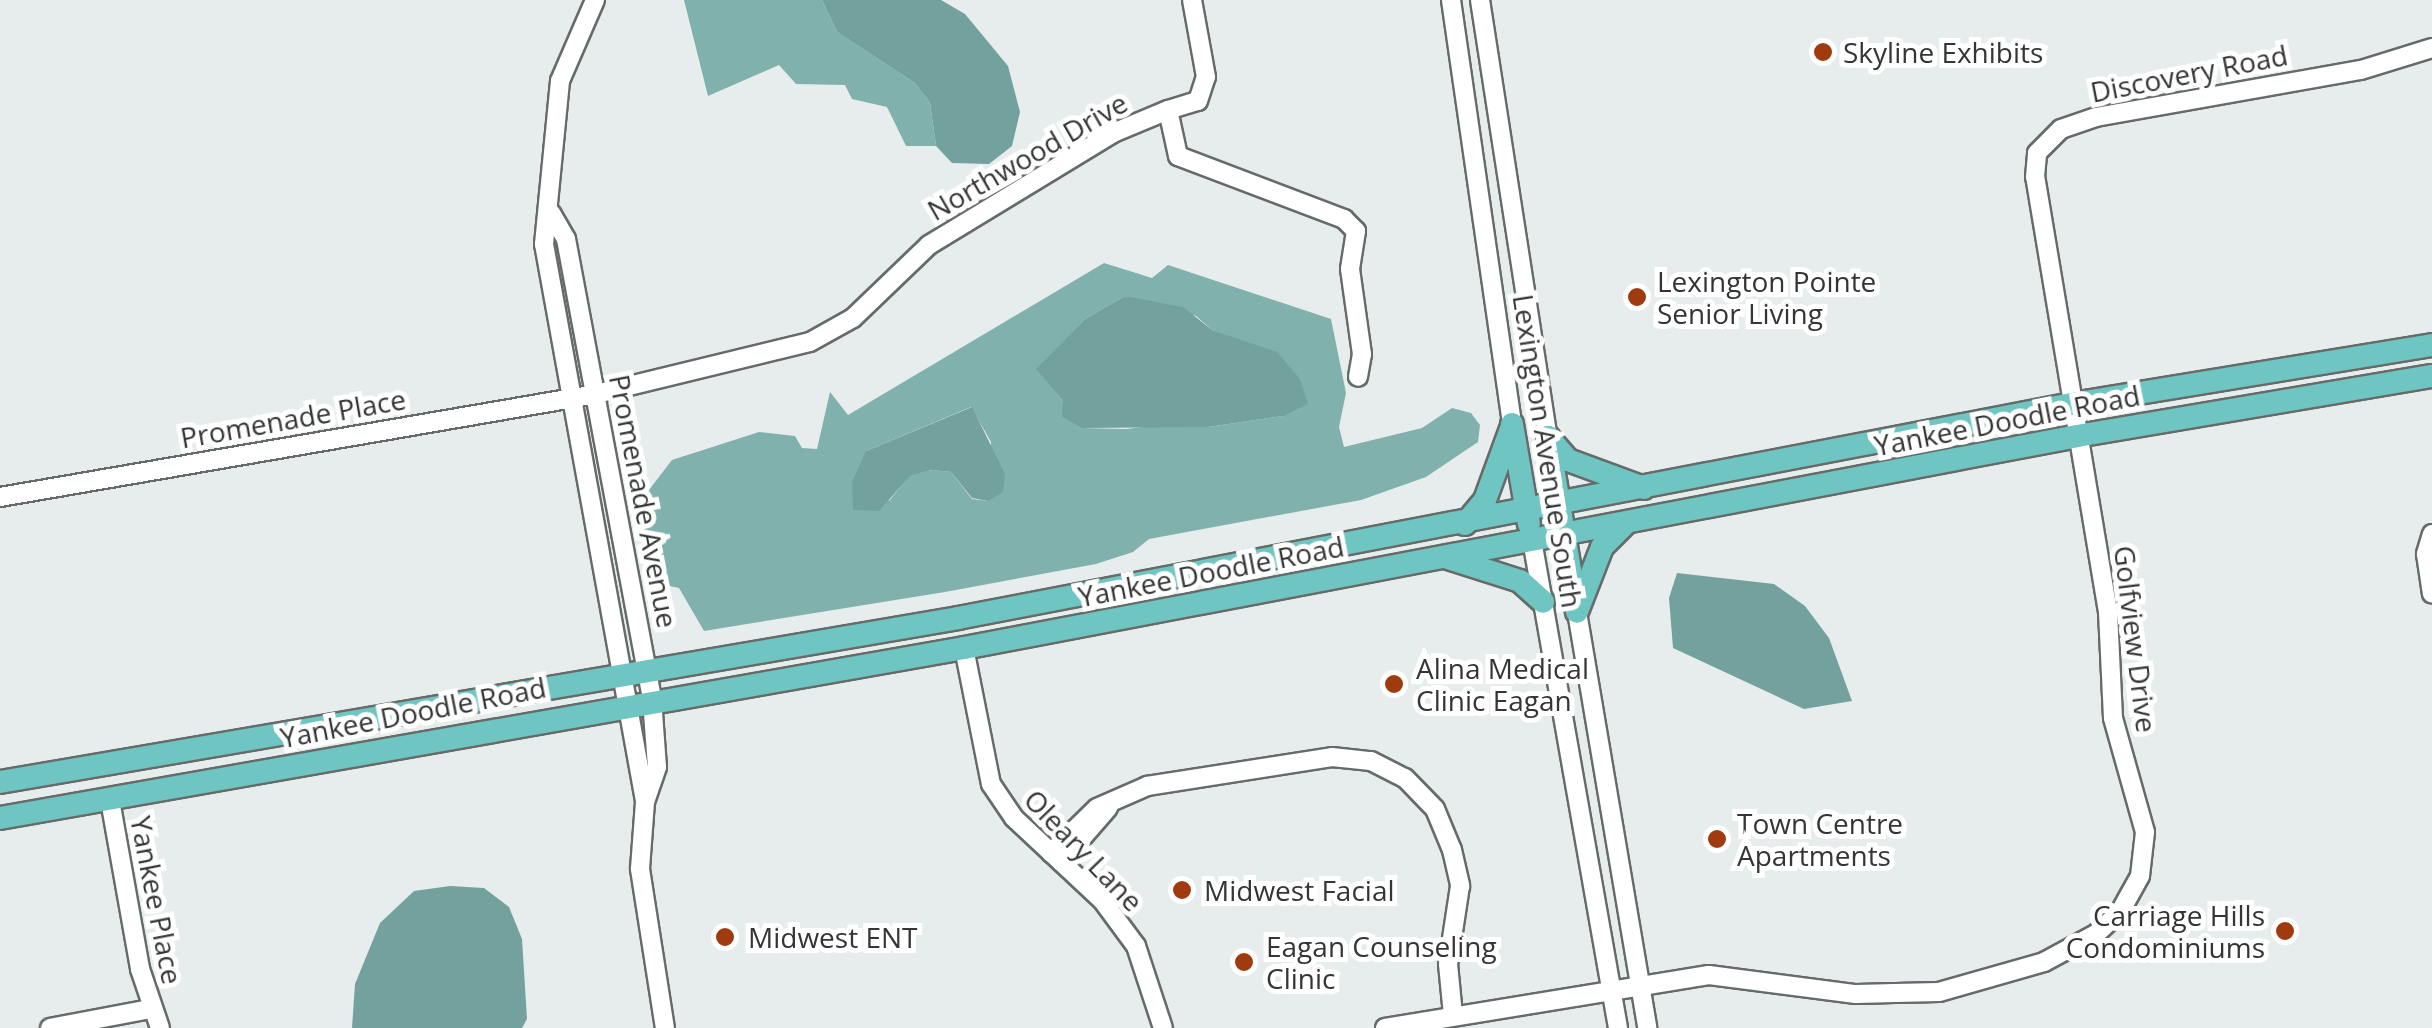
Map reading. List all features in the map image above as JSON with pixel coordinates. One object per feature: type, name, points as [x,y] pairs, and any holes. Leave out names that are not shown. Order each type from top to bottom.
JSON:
[{"type":"main road","name":"Yankee Doodle Road","points":[[0,782],[1465,524],[2072,404],[2432,345]]},
{"type":"main road","name":"Yankee Doodle Road","points":[[0,818],[623,703],[964,648],[2077,436],[2432,376]]},
{"type":"main road","name":"Lexington Avenue South","points":[[1512,424],[1532,540]]},
{"type":"main road","points":[[1465,524],[1485,500],[1512,424]]},
{"type":"main road","name":"Lexington Avenue South","points":[[1548,437],[1577,612]]},
{"type":"main road","points":[[1548,437],[1568,460],[1646,488]]},
{"type":"main road","points":[[1577,612],[1602,546],[1626,522]]},
{"type":"main road","points":[[1444,557],[1520,581],[1543,602]]},
{"type":"main road","points":[[110,800],[116,776],[256,738]]},
{"type":"street","name":"Promenade Avenue","points":[[594,0],[560,81],[551,214],[544,244],[623,703],[645,802],[642,899],[665,1028]]},
{"type":"street","name":"Northwood Drive","points":[[596,394],[810,342],[877,298],[929,244],[1113,133],[1198,101],[1206,77],[1192,0]]},
{"type":"street","name":"Lexington Avenue South","points":[[1451,0],[1512,424]]},
{"type":"street","name":"Lexington Avenue South","points":[[1480,0],[1548,437]]},
{"type":"street","name":"Discovery Road","points":[[2072,404],[2034,177],[2037,153],[2061,129],[2131,108],[2362,70],[2432,48]]},
{"type":"street","name":"Northwood Drive","points":[[1168,110],[1178,156],[1344,219],[1356,231],[1350,269],[1362,354],[1358,376]]},
{"type":"street","name":"Promenade Avenue","points":[[551,214],[566,239],[652,698],[657,766],[645,802]]},
{"type":"street","name":"Promenade Place","points":[[0,497],[596,394]]},
{"type":"street","name":"Golfview Drive","points":[[1385,1028],[1639,981],[1710,975],[1856,994],[1938,992],[2044,962],[2120,912],[2140,876],[2145,832],[2113,718],[2108,612],[2072,404]]},
{"type":"street","points":[[2432,534],[2426,554],[2432,594]]},
{"type":"street","name":"Lexington Avenue South","points":[[1532,540],[1618,1028]]},
{"type":"street","name":"Lexington Avenue South","points":[[1577,612],[1646,1028]]},
{"type":"street","name":"Oleary Lane","points":[[964,648],[990,784],[1056,857],[1102,900],[1136,946],[1163,1028]]},
{"type":"street","points":[[1056,857],[1098,808],[1108,808],[1147,786],[1204,773],[1332,757],[1371,761],[1404,778],[1435,809],[1460,886],[1448,964],[1454,1016]]},
{"type":"street","name":"Yankee Place","points":[[110,800],[151,1009],[160,1028]]},
{"type":"street","points":[[50,1028],[151,1009]]},
{"type":"shaded area","points":[[684,0],[822,0],[837,32],[915,83],[930,103],[936,146],[906,146],[887,107],[852,99],[845,85],[796,84],[779,65],[708,96]]},
{"type":"shaded area","points":[[822,0],[941,0],[965,14],[1008,66],[1020,112],[1012,146],[989,164],[952,163],[936,146],[930,103],[915,83],[837,32]]},
{"type":"shaded area","points":[[1104,263],[1152,278],[1168,265],[1331,319],[1346,393],[1339,427],[1344,447],[1422,428],[1452,408],[1471,413],[1480,425],[1478,442],[1426,477],[1361,500],[1149,539],[1133,552],[1096,564],[704,631],[679,588],[656,583],[647,566],[642,499],[672,460],[759,432],[795,436],[802,448],[817,449],[830,392],[848,415]],"holes":[[[1125,296],[1196,316],[1212,330],[1243,342],[1283,416],[1208,427],[1178,423],[1126,429],[1081,428],[1063,417],[1063,401],[1037,369],[1085,319]],[[971,407],[991,442],[988,501],[972,499],[951,472],[933,470],[911,474],[889,501],[866,451]]]},
{"type":"shaded area","points":[[1125,296],[1183,307],[1212,330],[1277,352],[1300,379],[1308,404],[1283,416],[1208,427],[1081,428],[1062,417],[1063,401],[1036,369],[1085,319]]},
{"type":"shaded area","points":[[972,407],[1005,474],[1003,492],[988,501],[972,498],[951,472],[932,470],[911,475],[879,511],[853,510],[852,482],[866,451]]},
{"type":"shaded area","points":[[1677,573],[1774,584],[1805,606],[1829,638],[1852,701],[1804,709],[1673,648],[1669,598]]},
{"type":"shaded area","points":[[450,886],[484,888],[509,907],[522,939],[527,1019],[522,1028],[352,1028],[355,984],[380,923],[414,891]]},
{"type":"place","name":"Skyline Exhibits","points":[[1823,52]]},
{"type":"place","name":"Lexington Pointe Senior Living","points":[[1637,297]]},
{"type":"place","name":"Alina Medical Clinic Eagan","points":[[1394,684]]},
{"type":"place","name":"Town Centre Apartments","points":[[1717,839]]},
{"type":"place","name":"Midwest Facial","points":[[1182,890]]},
{"type":"place","name":"Carriage Hills Condominiums","points":[[2285,931]]},
{"type":"place","name":"Midwest ENT","points":[[725,937]]},
{"type":"place","name":"Eagan Counseling Clinic","points":[[1244,962]]}]
